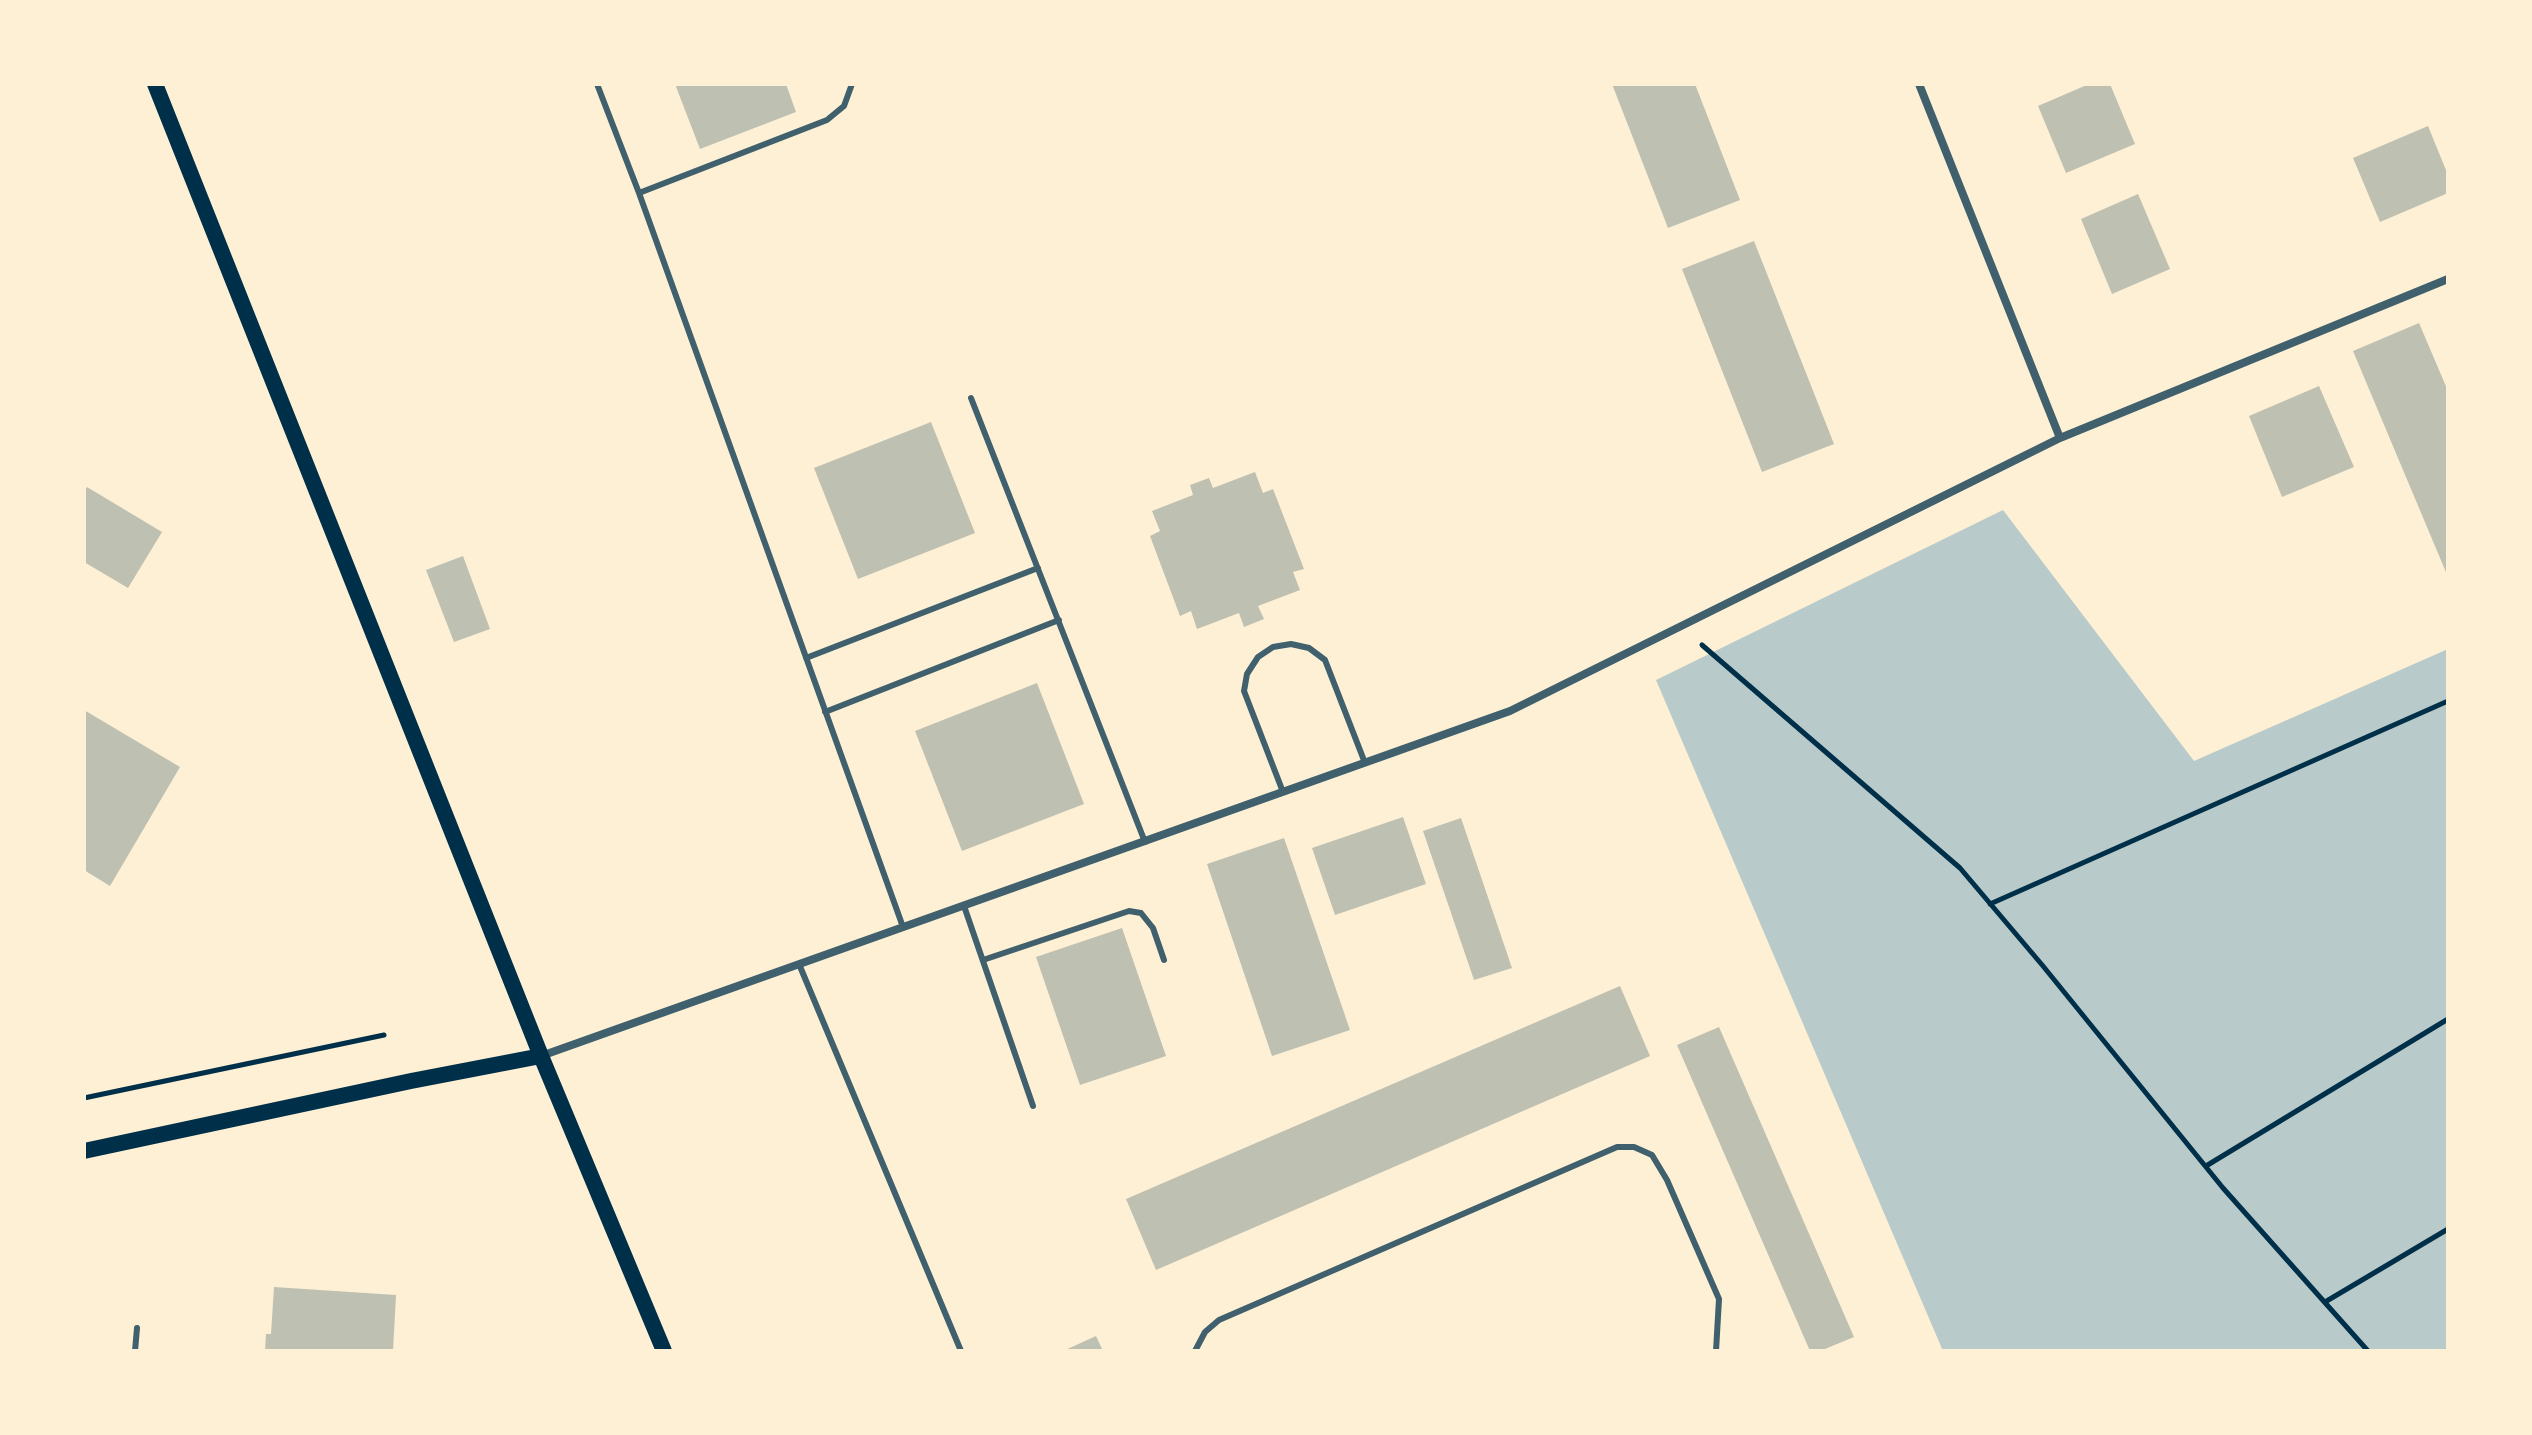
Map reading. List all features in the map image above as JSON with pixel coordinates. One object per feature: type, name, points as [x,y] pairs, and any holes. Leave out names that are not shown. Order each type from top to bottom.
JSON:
[{"type":"main road","points":[[155,84],[541,1056],[664,1351]]},
{"type":"main road","points":[[84,1151],[541,1056]]},
{"type":"street","points":[[1919,84],[2060,438]]},
{"type":"street","points":[[541,1056],[1510,711],[2060,438],[2448,279]]},
{"type":"lane","points":[[597,84],[903,927]]},
{"type":"lane","points":[[639,193],[827,120],[844,106],[852,84]]},
{"type":"lane","points":[[971,398],[1145,842]]},
{"type":"lane","points":[[806,658],[1038,568]]},
{"type":"lane","points":[[825,712],[1059,620]]},
{"type":"lane","points":[[1283,792],[1244,691],[1247,674],[1258,657],[1273,647],[1291,644],[1309,648],[1325,660],[1365,763]]},
{"type":"lane","points":[[964,906],[1033,1106]]},
{"type":"lane","points":[[983,960],[1129,911],[1141,913],[1153,928],[1164,960]]},
{"type":"lane","points":[[799,964],[961,1351]]},
{"type":"lane","points":[[1195,1351],[1205,1332],[1219,1320],[1617,1147],[1634,1147],[1652,1155],[1667,1180],[1719,1299],[1716,1351]]},
{"type":"lane","points":[[135,1351],[137,1328]]},
{"type":"path","points":[[1680,627],[1960,868],[2206,1166],[2368,1351]]},
{"type":"path","points":[[1990,904],[2448,701]]},
{"type":"path","points":[[2206,1166],[2448,1019]]},
{"type":"path","points":[[84,1098],[384,1035]]},
{"type":"path","points":[[2325,1302],[2448,1229]]},
{"type":"shaded area","points":[[2003,510],[2194,761],[2448,649],[2448,1351],[1943,1351],[1656,680]]},
{"type":"building","points":[[675,84],[786,84],[796,112],[700,149]]},
{"type":"building","points":[[1612,84],[1695,84],[1740,200],[1668,228]]},
{"type":"building","points":[[2089,84],[2110,84],[2135,144],[2066,173],[2038,106]]},
{"type":"building","points":[[2428,126],[2448,175],[2448,193],[2380,222],[2353,158]]},
{"type":"building","points":[[2138,194],[2170,269],[2112,294],[2081,219]]},
{"type":"building","points":[[1754,241],[1834,444],[1762,472],[1682,269]]},
{"type":"building","points":[[2419,323],[2448,391],[2448,577],[2353,351]]},
{"type":"building","points":[[2319,386],[2354,467],[2282,497],[2249,416]]},
{"type":"building","points":[[931,422],[975,533],[858,579],[814,468]]},
{"type":"building","points":[[1255,472],[1263,493],[1273,489],[1304,569],[1293,572],[1300,590],[1258,606],[1264,619],[1244,627],[1239,613],[1197,629],[1191,611],[1180,616],[1150,536],[1160,531],[1152,511],[1193,495],[1190,485],[1209,478],[1213,488]]},
{"type":"building","points":[[87,487],[162,532],[128,588],[84,562],[84,493]]},
{"type":"building","points":[[463,556],[490,629],[454,642],[426,570]]},
{"type":"building","points":[[1037,683],[1084,804],[962,851],[915,731]]},
{"type":"building","points":[[84,710],[180,767],[110,886],[84,870]]},
{"type":"building","points":[[1403,817],[1426,884],[1335,915],[1312,848]]},
{"type":"building","points":[[1461,818],[1512,968],[1474,980],[1423,831]]},
{"type":"building","points":[[1284,838],[1350,1030],[1272,1056],[1207,864]]},
{"type":"building","points":[[1122,928],[1166,1056],[1080,1085],[1036,957]]},
{"type":"building","points":[[1620,986],[1650,1056],[1156,1270],[1126,1199]]},
{"type":"building","points":[[1719,1027],[1854,1337],[1820,1351],[1810,1351],[1677,1045]]},
{"type":"building","points":[[274,1287],[396,1295],[393,1351],[265,1351],[266,1334],[271,1334]]},
{"type":"building","points":[[1096,1336],[1103,1351],[1063,1351]]}]
